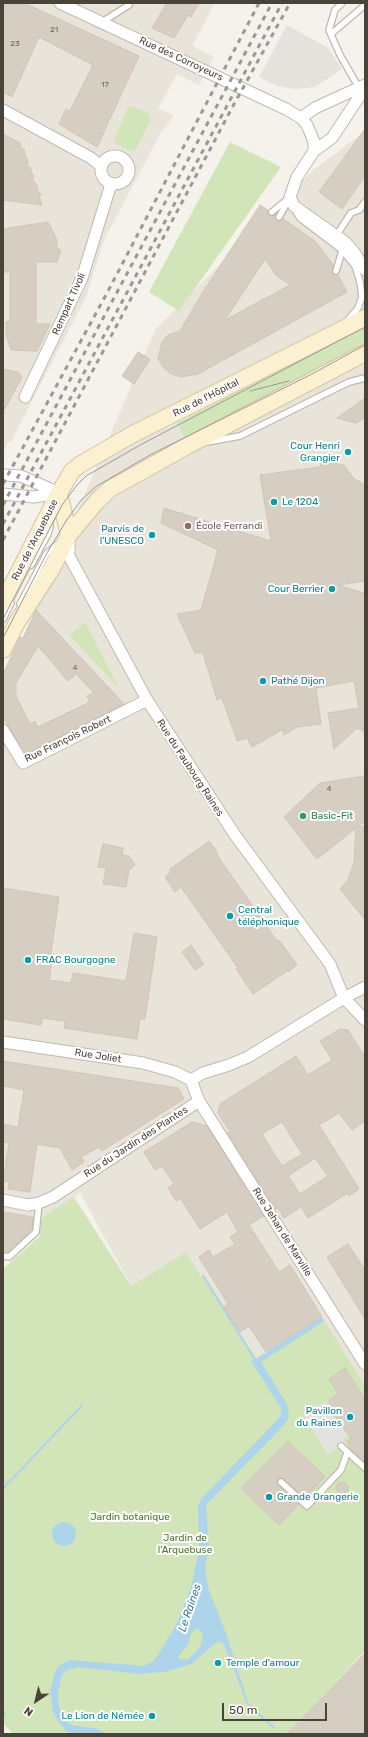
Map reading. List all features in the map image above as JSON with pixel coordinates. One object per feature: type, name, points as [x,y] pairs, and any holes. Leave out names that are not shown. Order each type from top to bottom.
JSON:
[{"type":"main road","name":"Rue de l'Hôpital","points":[[59,493],[72,471],[81,464],[133,434],[365,318]]},
{"type":"main road","points":[[3,650],[16,624],[51,570],[69,535],[97,501],[110,489],[365,353]]},
{"type":"main road","name":"Rue du Faubourg Raines","points":[[59,493],[69,535]]},
{"type":"main road","name":"Rue de l'Arquebuse","points":[[8,601],[59,493]]},
{"type":"street","name":"Rue des Corroyeurs","points":[[60,3],[280,106],[301,118],[312,136],[314,151]]},
{"type":"street","points":[[301,118],[315,108],[363,87]]},
{"type":"street","points":[[363,87],[332,138],[314,151],[297,176],[292,202],[354,252],[365,270]]},
{"type":"street","points":[[3,110],[90,158],[101,166]]},
{"type":"street","points":[[114,156],[120,157],[127,164],[128,174],[126,178],[118,184],[112,184],[106,181],[102,176],[101,166],[108,158],[114,156]]},
{"type":"street","name":"Rempart Tivoli","points":[[25,397],[82,278],[112,184]]},
{"type":"street","points":[[3,475],[21,476],[59,493]]},
{"type":"street","points":[[3,494],[34,497],[59,493]]},
{"type":"street","name":"Rue du Faubourg Raines","points":[[69,535],[69,556],[147,700],[235,835],[330,964],[344,998],[365,1020]]},
{"type":"street","name":"Rue François Robert","points":[[3,730],[23,763],[147,700]]},
{"type":"street","points":[[191,1080],[203,1073],[248,1057],[344,998],[365,987]]},
{"type":"street","name":"Rue Joliet","points":[[3,1042],[143,1063],[175,1072],[191,1080]]},
{"type":"street","name":"Rue du Jardin des Plantes","points":[[3,1200],[28,1204],[39,1203],[53,1197],[199,1100],[191,1080]]},
{"type":"street","name":"Rue Jehan de Marville","points":[[199,1100],[365,1364]]},
{"type":"lane","points":[[342,3],[335,10],[329,30],[340,55],[363,87]]},
{"type":"lane","points":[[102,22],[129,5]]},
{"type":"lane","points":[[331,34],[365,5]]},
{"type":"lane","points":[[272,212],[292,202]]},
{"type":"lane","points":[[279,217],[292,202]]},
{"type":"lane","points":[[292,202],[300,218],[341,243],[355,266],[360,282],[362,297],[358,308],[337,332]]},
{"type":"lane","points":[[335,269],[350,213],[359,210],[365,202]]},
{"type":"lane","points":[[189,446],[240,436],[349,382],[365,378]]},
{"type":"lane","name":"Rue de l'Arquebuse","points":[[27,573],[48,534],[59,493]]},
{"type":"lane","name":"Rue de l'Arquebuse","points":[[3,638],[47,552],[69,535]]},
{"type":"lane","name":"Rue de l'Arquebuse","points":[[3,618],[8,601]]},
{"type":"lane","points":[[3,1256],[9,1257],[36,1232],[39,1203]]},
{"type":"lane","points":[[341,1446],[365,1468]]},
{"type":"lane","points":[[282,1482],[306,1506],[340,1470],[347,1453]]},
{"type":"shaded area","points":[[3,3],[215,3],[192,46],[214,57],[199,85],[177,74],[158,108],[174,116],[162,131],[104,240],[86,297],[11,442],[9,441],[3,452]]},
{"type":"shaded area","points":[[287,25],[328,48],[342,69],[315,87],[295,89],[277,86],[259,77]]},
{"type":"shaded area","points":[[365,131],[365,1387],[256,1362],[186,1252],[131,1286],[80,1193],[3,1256],[3,685],[155,330],[312,171]]},
{"type":"shaded area","points":[[326,1401],[334,1418],[348,1436],[343,1439],[345,1443],[328,1455],[302,1413]]},
{"type":"green space","points":[[133,106],[148,113],[151,119],[136,149],[130,151],[116,144],[114,140],[128,107]]},
{"type":"green space","points":[[230,142],[281,167],[179,311],[149,292]]},
{"type":"green space","points":[[365,325],[365,348],[186,441],[177,423]]},
{"type":"green space","points":[[85,622],[119,688],[69,635]]},
{"type":"green space","name":"Jardin de l'Arquebuse","points":[[74,1197],[131,1286],[186,1252],[201,1276],[204,1275],[256,1359],[322,1317],[365,1386],[365,1651],[287,1734],[13,1734],[3,1723],[3,1269],[40,1236],[39,1224],[47,1214]]},
{"type":"water","name":"Le Raines","points":[[204,1275],[256,1359],[322,1317],[324,1321],[261,1362],[287,1404],[289,1414],[288,1419],[284,1425],[206,1505],[209,1545],[205,1568],[209,1591],[226,1633],[248,1702],[275,1727],[274,1729],[263,1720],[246,1702],[223,1643],[218,1641],[192,1664],[164,1672],[138,1674],[78,1667],[65,1671],[61,1677],[58,1694],[59,1707],[66,1721],[72,1725],[98,1729],[106,1734],[80,1734],[67,1732],[53,1712],[50,1691],[55,1671],[59,1666],[69,1660],[144,1666],[153,1661],[178,1621],[191,1587],[199,1550],[198,1505],[201,1499],[278,1419],[281,1414],[281,1408],[251,1361],[254,1360],[202,1276]],"holes":[[[196,1629],[201,1631],[203,1634],[200,1647],[189,1659],[180,1660],[178,1657],[188,1644],[191,1633]]]},
{"type":"water","points":[[82,1404],[83,1406],[3,1490],[3,1487]]},
{"type":"water","points":[[64,1522],[72,1526],[76,1534],[72,1542],[64,1546],[56,1542],[52,1534],[56,1526]]},
{"type":"building","points":[[3,3],[24,3],[139,56],[97,147],[59,124],[66,109],[70,111],[93,65],[39,37],[12,97],[3,92]]},
{"type":"building","points":[[167,3],[199,3],[191,17],[188,15],[174,38],[152,28]]},
{"type":"building","points":[[365,129],[365,176],[342,209],[319,192]]},
{"type":"building","points":[[3,134],[20,143],[21,148],[24,149],[25,156],[28,159],[27,165],[31,168],[31,172],[34,177],[32,179],[37,185],[37,190],[41,194],[39,197],[42,205],[3,200]]},
{"type":"building","points":[[260,205],[268,210],[270,216],[275,215],[279,221],[283,219],[315,241],[332,263],[332,272],[334,275],[338,275],[347,292],[198,374],[181,377],[171,374],[164,368],[158,359],[162,342],[168,335],[180,331],[203,292]],"holes":[[[265,259],[276,275],[290,285],[225,320]]]},
{"type":"building","points":[[48,222],[57,240],[57,248],[61,250],[57,262],[36,262],[36,324],[50,324],[37,351],[11,350],[6,335],[6,322],[10,321],[10,272],[3,272],[3,229]]},
{"type":"building","points":[[138,352],[150,359],[134,384],[122,376]]},
{"type":"building","points":[[3,369],[18,372],[22,377],[3,412]]},
{"type":"building","points":[[365,398],[365,418],[356,423],[337,418]]},
{"type":"building","points":[[322,459],[345,466],[353,478],[365,485],[365,581],[338,585],[364,593],[365,732],[357,728],[334,749],[328,713],[359,708],[354,681],[316,688],[321,724],[297,727],[284,735],[282,730],[252,747],[247,738],[237,741],[222,698],[217,700],[203,653],[195,653],[177,614],[201,610],[218,550],[161,523],[164,508],[271,541],[260,475],[320,467]]},
{"type":"building","points":[[36,610],[124,704],[26,754],[3,717],[3,674],[20,637],[23,638]],"holes":[[[38,646],[68,681],[76,674],[94,693],[87,696],[90,702],[38,727],[35,721],[30,724],[16,696],[16,683]]]},
{"type":"building","points":[[365,776],[365,821],[358,826],[365,827],[365,920],[340,889],[348,880],[354,862],[356,828],[317,859],[284,817],[320,783]]},
{"type":"building","name":"Central téléphonique","points":[[210,842],[218,854],[217,855],[277,941],[279,940],[297,965],[253,994],[236,969],[238,968],[181,887],[175,892],[165,877],[170,873],[170,869]]},
{"type":"building","points":[[103,844],[123,848],[122,855],[129,856],[135,865],[129,870],[126,887],[103,884],[106,868],[98,867]]},
{"type":"building","points":[[3,888],[59,897],[49,980],[71,983],[73,973],[126,981],[134,933],[157,937],[145,1019],[140,1019],[137,1039],[64,1028],[65,1021],[42,1018],[41,1025],[3,1019]]},
{"type":"building","points":[[191,945],[204,964],[195,970],[182,952]]},
{"type":"building","points":[[340,1029],[348,1030],[365,1057],[365,1121],[352,1130],[339,1113],[319,1125],[359,1189],[349,1196],[348,1193],[308,1218],[301,1207],[284,1218],[278,1208],[275,1209],[227,1132],[231,1133],[218,1113],[220,1104],[296,1056],[308,1075],[332,1060],[320,1041]],"holes":[[[282,1122],[302,1154],[282,1166],[262,1134]],[[315,1158],[328,1176],[300,1194],[288,1176]]]},
{"type":"building","points":[[3,1061],[178,1088],[184,1099],[102,1151],[99,1147],[81,1157],[84,1162],[72,1170],[60,1148],[37,1144],[30,1192],[8,1189],[9,1182],[3,1181],[9,1143],[3,1142],[3,1124],[18,1127],[24,1090],[3,1086]]},
{"type":"building","points":[[192,1122],[207,1126],[264,1216],[249,1225],[279,1272],[290,1265],[322,1317],[266,1352],[249,1326],[240,1332],[224,1307],[228,1304],[199,1257],[209,1250],[213,1257],[235,1244],[230,1237],[238,1232],[227,1212],[200,1229],[181,1199],[176,1201],[168,1188],[174,1184],[162,1166],[155,1170],[144,1152]]},
{"type":"building","points":[[3,1212],[33,1217],[32,1229],[8,1252],[3,1252]]},
{"type":"building","points":[[348,1244],[365,1270],[365,1319],[327,1257]]},
{"type":"building","name":"Pavillon du Raines","points":[[345,1368],[365,1400],[365,1462],[351,1449],[347,1441],[352,1439],[334,1414],[329,1400],[338,1394],[329,1379]]},
{"type":"building","points":[[288,1441],[325,1477],[305,1498],[284,1479],[278,1479],[278,1485],[299,1504],[279,1525],[241,1488]]},
{"type":"building","points":[[344,1482],[347,1483],[347,1493],[340,1494],[337,1493],[336,1486],[337,1483]]},
{"type":"building","points":[[365,1653],[365,1734],[287,1734]]},
{"type":"tram line","points":[[3,619],[62,505],[86,476],[142,444],[365,327]]},
{"type":"tram line","points":[[3,638],[47,553],[66,521],[82,499],[97,486],[150,455],[312,374],[365,345]]},
{"type":"tram line","points":[[250,391],[289,381]]},
{"type":"railway","points":[[3,484],[107,293],[259,3]]},
{"type":"railway","points":[[3,505],[272,3]]},
{"type":"railway","points":[[3,524],[282,3]]},
{"type":"railway","points":[[3,540],[233,106],[290,3]]},
{"type":"place","name":"Cour Henri Grangier","points":[[348,452]]},
{"type":"place","name":"Le 1204","points":[[274,502]]},
{"type":"place","name":"École Ferrandi","points":[[188,526]]},
{"type":"place","name":"Parvis de l'UNESCO","points":[[152,535]]},
{"type":"place","name":"Cour Berrier","points":[[332,589]]},
{"type":"place","name":"Pathé Dijon","points":[[263,681]]},
{"type":"place","name":"Basic-Fit","points":[[303,816]]},
{"type":"place","name":"Central téléphonique","points":[[230,916]]},
{"type":"place","name":"FRAC Bourgogne","points":[[28,960]]},
{"type":"place","name":"Pavillon du Raines","points":[[350,1417]]},
{"type":"place","name":"Grande Orangerie","points":[[269,1497]]},
{"type":"place","name":"Temple d'amour","points":[[218,1663]]},
{"type":"place","name":"Le Lion de Némée","points":[[152,1716]]},
{"type":"park label","name":"Jardin botanique","points":[[130,1517]]}]
